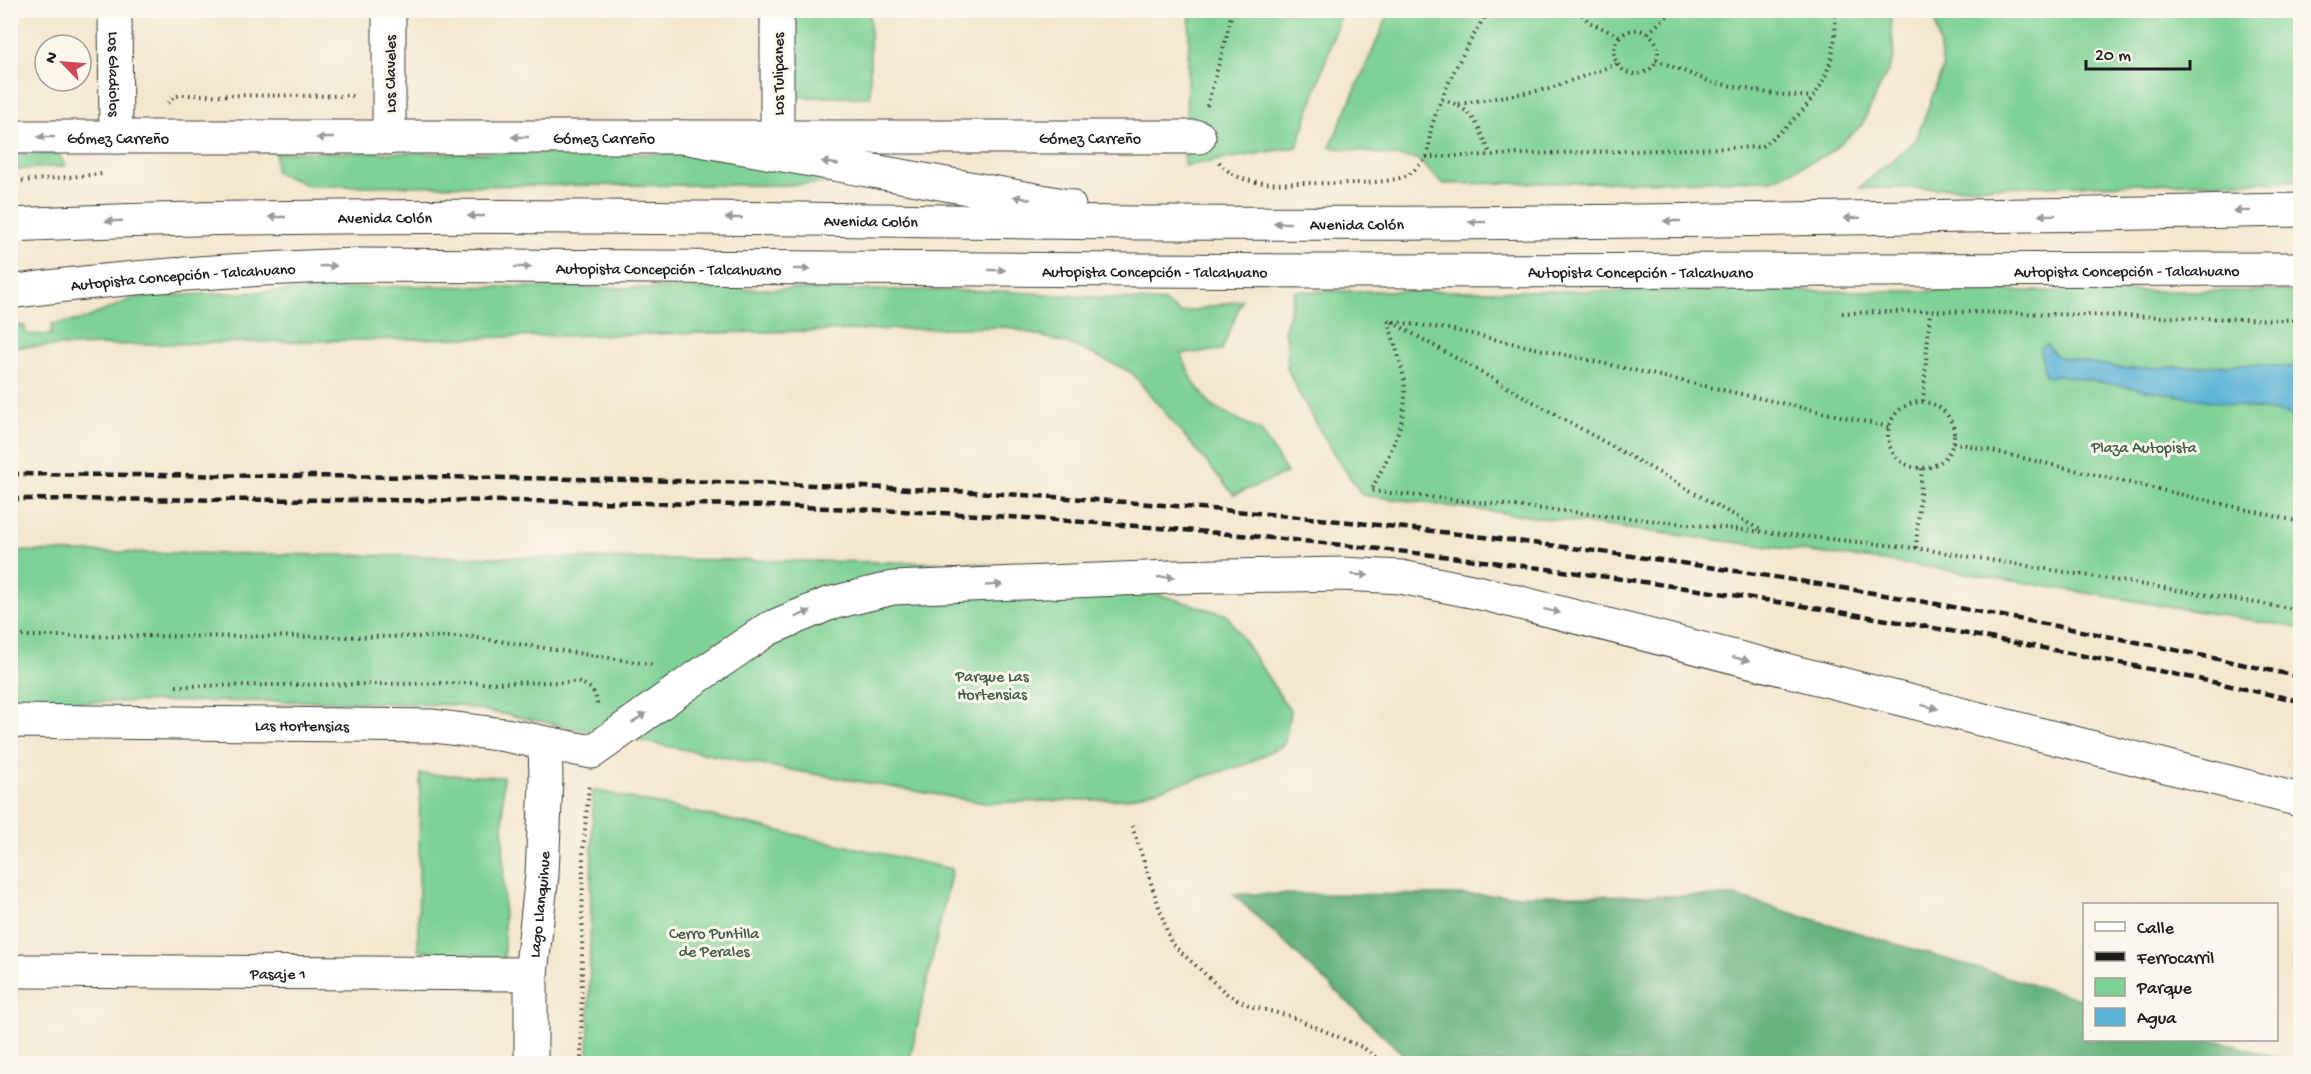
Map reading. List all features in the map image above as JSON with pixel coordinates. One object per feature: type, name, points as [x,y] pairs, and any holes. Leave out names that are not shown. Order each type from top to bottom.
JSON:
[{"type":"main road","name":"Los Gladiolos","points":[[115,10],[116,137]]},
{"type":"main road","name":"Los Claveles","points":[[389,10],[389,138]]},
{"type":"main road","name":"Los Tulipanes","points":[[777,10],[777,137]]},
{"type":"main road","name":"Gómez Carreño","points":[[10,137],[1199,137]]},
{"type":"main road","points":[[683,137],[1162,223]]},
{"type":"main road","name":"Avenida Colón","points":[[10,225],[222,217],[448,216],[1162,223],[1731,220],[2301,210]]},
{"type":"main road","name":"Autopista Concepción - Talcahuano","points":[[10,292],[155,276],[248,269],[358,265],[1165,271],[2301,269]]},
{"type":"main road","points":[[592,752],[768,629],[828,604],[892,588],[1342,574],[1401,577],[1481,593],[2301,800]]},
{"type":"main road","name":"Las Hortensias","points":[[10,722],[433,726],[505,735],[592,752]]},
{"type":"main road","name":"Lago Llanquihue","points":[[531,1064],[531,974],[542,875],[546,779],[545,744]]},
{"type":"main road","name":"Pasaje 1","points":[[24,971],[531,974]]},
{"type":"path","points":[[1232,10],[1199,137],[1226,171],[1261,184],[1374,182],[1407,175],[1426,158],[1431,130],[1442,100],[1474,35],[1490,10]]},
{"type":"path","points":[[1578,10],[1589,22],[1619,36]]},
{"type":"path","points":[[1648,33],[1674,10]]},
{"type":"path","points":[[1426,158],[1761,147],[1793,122],[1818,91],[1833,55],[1835,10]]},
{"type":"path","points":[[1638,29],[1648,33],[1659,48],[1656,60],[1649,71],[1636,75],[1624,72],[1617,64],[1614,51],[1619,36],[1628,30],[1638,29]]},
{"type":"path","points":[[1656,60],[1711,82],[1773,94],[1813,97]]},
{"type":"path","points":[[1442,100],[1459,104],[1548,89],[1617,64]]},
{"type":"path","points":[[1459,104],[1474,119],[1491,155]]},
{"type":"path","points":[[1842,313],[1930,311],[2301,319]]},
{"type":"path","points":[[1923,401],[1930,311]]},
{"type":"path","points":[[1388,321],[1449,329],[1889,427]]},
{"type":"path","points":[[1388,321],[1405,382],[1405,402],[1397,436],[1371,491],[1916,548],[2301,610]]},
{"type":"path","points":[[1388,321],[1764,532]]},
{"type":"path","points":[[1923,401],[1941,408],[1948,414],[1955,432],[1950,450],[1939,463],[1922,468],[1910,466],[1900,460],[1888,440],[1893,417],[1901,408],[1923,401]]},
{"type":"path","points":[[1953,442],[2301,522]]},
{"type":"path","points":[[1916,548],[1922,468]]},
{"type":"path","points":[[10,636],[472,637],[657,665],[687,684]]},
{"type":"path","points":[[581,1064],[583,851],[592,752]]},
{"type":"path","points":[[1132,826],[1171,943],[1228,994],[1253,1007],[1290,1016],[1364,1048],[1384,1064]]},
{"type":"green space","points":[[1890,10],[1894,58],[1861,126],[1828,154],[1772,180],[1443,184],[1417,159],[1330,147],[1390,11]]},
{"type":"green space","points":[[795,11],[870,11],[870,97],[795,97]]},
{"type":"green space","points":[[1190,11],[1342,11],[1297,147],[1184,166]]},
{"type":"green space","points":[[1934,11],[2300,11],[2300,181],[1859,188],[1916,140],[1943,68]]},
{"type":"green space","points":[[276,152],[697,154],[876,182],[782,185],[310,186],[275,172]]},
{"type":"green space","points":[[11,154],[59,154],[65,166],[11,170]]},
{"type":"green space","points":[[406,286],[1000,291],[1165,302],[1180,313],[1242,300],[1222,350],[1181,354],[1194,383],[1212,406],[1261,431],[1287,473],[1234,495],[1131,372],[1072,345],[1008,327],[11,347],[11,325],[25,326],[26,334],[51,335],[52,324],[82,320],[137,297]]},
{"type":"green space","name":"Plaza Autopista","points":[[1295,291],[2300,291],[2300,628],[1929,567],[1362,495],[1330,448],[1296,388],[1287,367],[1287,339],[1284,332]]},
{"type":"green space","name":"Parque Las Hortensias","points":[[11,551],[972,563],[1107,579],[1227,615],[1290,711],[1285,744],[1245,765],[1125,799],[985,803],[768,766],[456,705],[312,701],[11,702]]},
{"type":"green space","points":[[420,774],[503,777],[504,958],[418,950]]},
{"type":"green space","name":"Cerro Puntilla de Perales","points":[[593,790],[952,869],[909,1063],[588,1063]]},
{"type":"green space","points":[[1233,894],[1735,896],[2083,1000],[2083,1041],[2219,1041],[2296,1063],[1412,1063]]},
{"type":"water","points":[[2046,344],[2058,357],[2127,369],[2250,364],[2300,368],[2300,416],[2057,375],[2048,377],[2045,375],[2040,348]]},
{"type":"railway","points":[[10,474],[731,482],[971,492],[1139,503],[1306,518],[1640,557],[1971,610],[2300,677]]},
{"type":"railway","points":[[10,499],[526,501],[784,506],[1041,519],[1200,531],[1517,565],[1674,586],[1988,638],[2300,701]]}]
